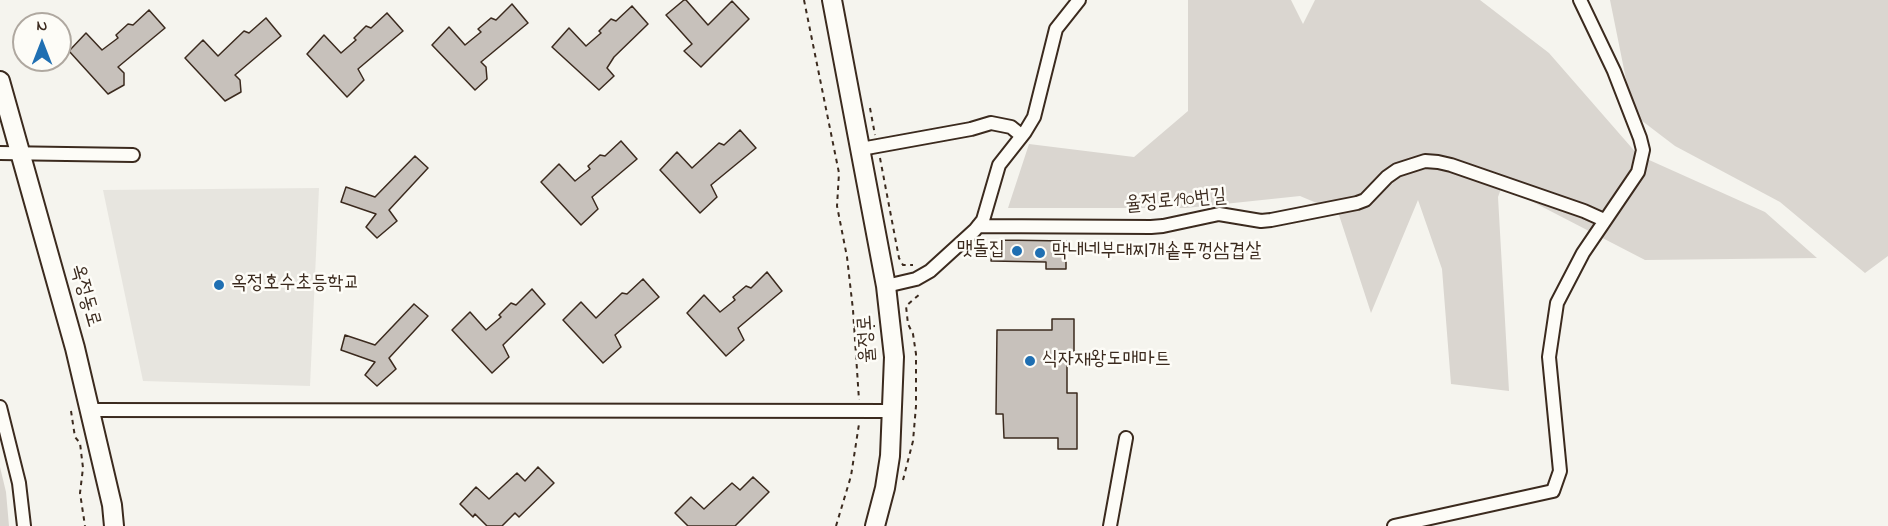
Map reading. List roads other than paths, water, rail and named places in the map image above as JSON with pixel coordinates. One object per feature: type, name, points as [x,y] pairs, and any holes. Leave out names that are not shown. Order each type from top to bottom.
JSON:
[{"type":"main road","name":"율정로","points":[[832,0],[886,286],[894,357],[890,452],[885,488],[874,526]]},
{"type":"main road","name":"옥정동로","points":[[0,81],[75,348],[80,410],[112,505],[114,526]]},
{"type":"street","points":[[886,286],[916,279],[930,272],[978,226],[986,211],[999,165],[1034,117],[1056,30],[1079,0]]},
{"type":"street","points":[[1394,526],[1553,490],[1560,471],[1549,357],[1557,303],[1582,253],[1638,172],[1643,150],[1641,138],[1614,70],[1580,0]]},
{"type":"street","points":[[861,149],[971,129],[991,123],[1011,127],[1022,136]]},
{"type":"street","points":[[0,153],[133,155]]},
{"type":"street","name":"율정로190번길","points":[[978,226],[1151,227],[1219,214],[1261,221],[1270,220],[1365,200],[1397,170],[1425,161],[1450,165],[1604,220]]},
{"type":"street","points":[[0,407],[19,483],[24,526]]},
{"type":"street","points":[[80,410],[892,411]]},
{"type":"street","points":[[1110,526],[1126,438]]},
{"type":"place","name":"맷돌집","points":[[1017,251]]},
{"type":"place","name":"막내네부대찌개솥뚜껑삼겹살","points":[[1040,253]]},
{"type":"place","name":"옥정호수초등학교","points":[[219,285]]},
{"type":"place","name":"식자재왕도매마트","points":[[1030,361]]}]
